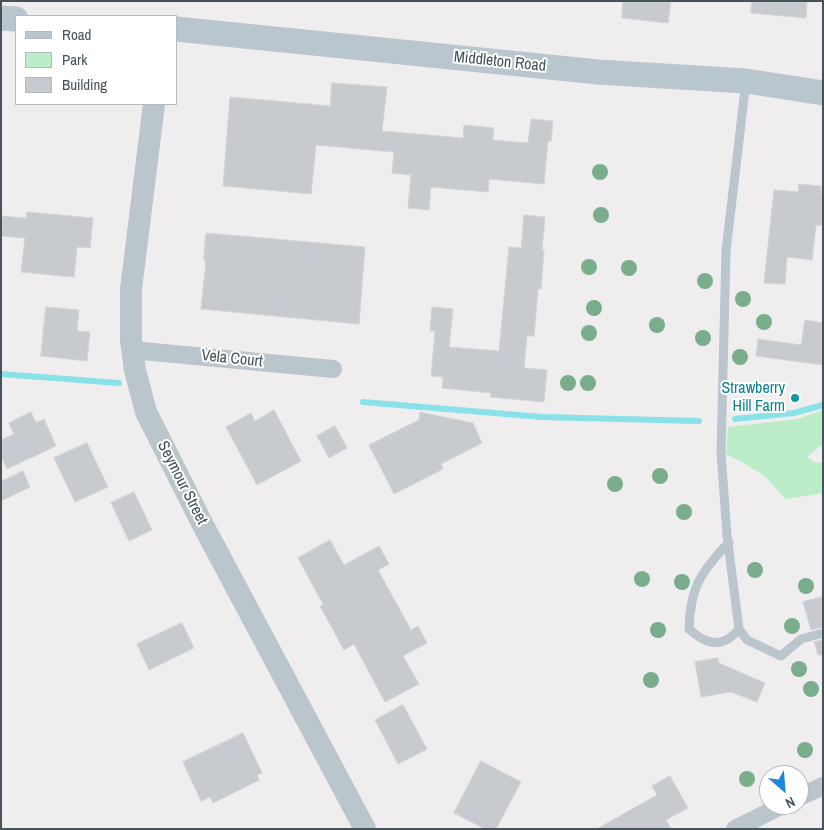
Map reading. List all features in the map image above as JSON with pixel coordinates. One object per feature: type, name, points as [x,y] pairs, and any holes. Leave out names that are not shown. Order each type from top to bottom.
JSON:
[{"type":"main road","points":[[1,18],[15,19]]},
{"type":"main road","name":"Middleton Road","points":[[178,29],[598,72],[746,81],[823,93]]},
{"type":"street","name":"Seymour Street","points":[[154,105],[131,289],[132,350],[146,412],[204,527],[365,829]]},
{"type":"street","name":"Vela Court","points":[[132,350],[333,369]]},
{"type":"street","points":[[809,792],[823,786]]},
{"type":"street","points":[[735,829],[763,815]]},
{"type":"lane","points":[[746,81],[726,251],[721,453],[739,629],[747,640],[781,656],[802,639],[823,633]]},
{"type":"lane","points":[[729,542],[712,559],[695,585],[690,608],[689,629],[700,640],[716,643],[732,637],[739,629]]},
{"type":"green space","points":[[823,410],[823,445],[807,457],[816,463],[823,462],[823,493],[786,499],[763,475],[726,454],[728,427],[797,419]]},
{"type":"building","points":[[623,1],[671,1],[668,23],[622,18]]},
{"type":"building","points":[[752,1],[807,1],[806,18],[751,13]]},
{"type":"building","points":[[332,83],[387,87],[382,131],[463,138],[464,125],[494,128],[493,140],[528,143],[531,119],[553,121],[551,141],[548,141],[544,184],[489,179],[488,192],[431,187],[429,210],[408,208],[411,175],[392,173],[394,152],[316,145],[311,194],[223,186],[230,97],[330,106]]},
{"type":"building","points":[[799,184],[821,186],[821,194],[823,195],[823,225],[816,225],[812,260],[787,257],[785,284],[764,283],[774,190],[798,192]]},
{"type":"building","points":[[27,212],[93,218],[90,248],[77,247],[74,277],[21,272],[25,238],[1,236],[1,216],[26,218]]},
{"type":"building","points":[[524,215],[545,217],[541,289],[538,289],[534,336],[527,336],[524,368],[547,370],[544,402],[490,397],[491,393],[442,388],[443,377],[431,376],[435,331],[430,331],[432,307],[453,309],[449,347],[499,351],[509,247],[521,248]]},
{"type":"building","points":[[206,233],[365,247],[359,324],[201,309],[206,261],[204,260]]},
{"type":"building","points":[[46,307],[79,310],[77,331],[90,332],[87,361],[41,356]]},
{"type":"building","points":[[805,320],[823,323],[823,365],[756,356],[758,339],[801,345]]},
{"type":"building","points":[[274,410],[301,461],[257,485],[226,427],[251,413],[255,421]]},
{"type":"building","points":[[31,412],[36,423],[44,419],[56,446],[7,469],[1,456],[1,440],[14,434],[9,423]]},
{"type":"building","points":[[420,412],[473,423],[482,443],[441,464],[443,469],[394,494],[369,445],[419,420]]},
{"type":"building","points":[[335,426],[347,448],[329,458],[317,436]]},
{"type":"building","points":[[87,443],[108,487],[75,502],[54,458]]},
{"type":"building","points":[[23,471],[30,487],[1,501],[1,482]]},
{"type":"building","points":[[134,492],[152,530],[129,541],[111,503]]},
{"type":"building","points":[[330,540],[344,565],[379,546],[389,564],[378,570],[411,630],[418,626],[427,643],[403,656],[419,684],[385,702],[354,644],[344,650],[320,606],[323,604],[298,558]]},
{"type":"building","points":[[823,597],[823,627],[811,630],[803,602]]},
{"type":"building","points":[[182,623],[194,648],[149,670],[137,644]]},
{"type":"building","points":[[823,640],[823,655],[818,655],[814,642]]},
{"type":"building","points":[[718,658],[719,663],[765,683],[757,702],[731,692],[701,697],[695,662]]},
{"type":"building","points":[[403,705],[427,749],[398,764],[375,720]]},
{"type":"building","points":[[243,733],[262,773],[257,775],[259,780],[213,803],[210,797],[201,801],[183,762]]},
{"type":"building","points":[[481,761],[521,782],[496,829],[485,829],[454,813]]},
{"type":"building","points":[[670,776],[688,808],[666,820],[671,829],[597,829],[657,795],[652,786]]},
{"type":"waterway","points":[[1,374],[119,383]]},
{"type":"waterway","points":[[363,402],[542,417],[699,421]]},
{"type":"waterway","points":[[735,419],[794,413],[823,405]]},
{"type":"place","name":"Strawberry Hill Farm","points":[[795,398]]}]
